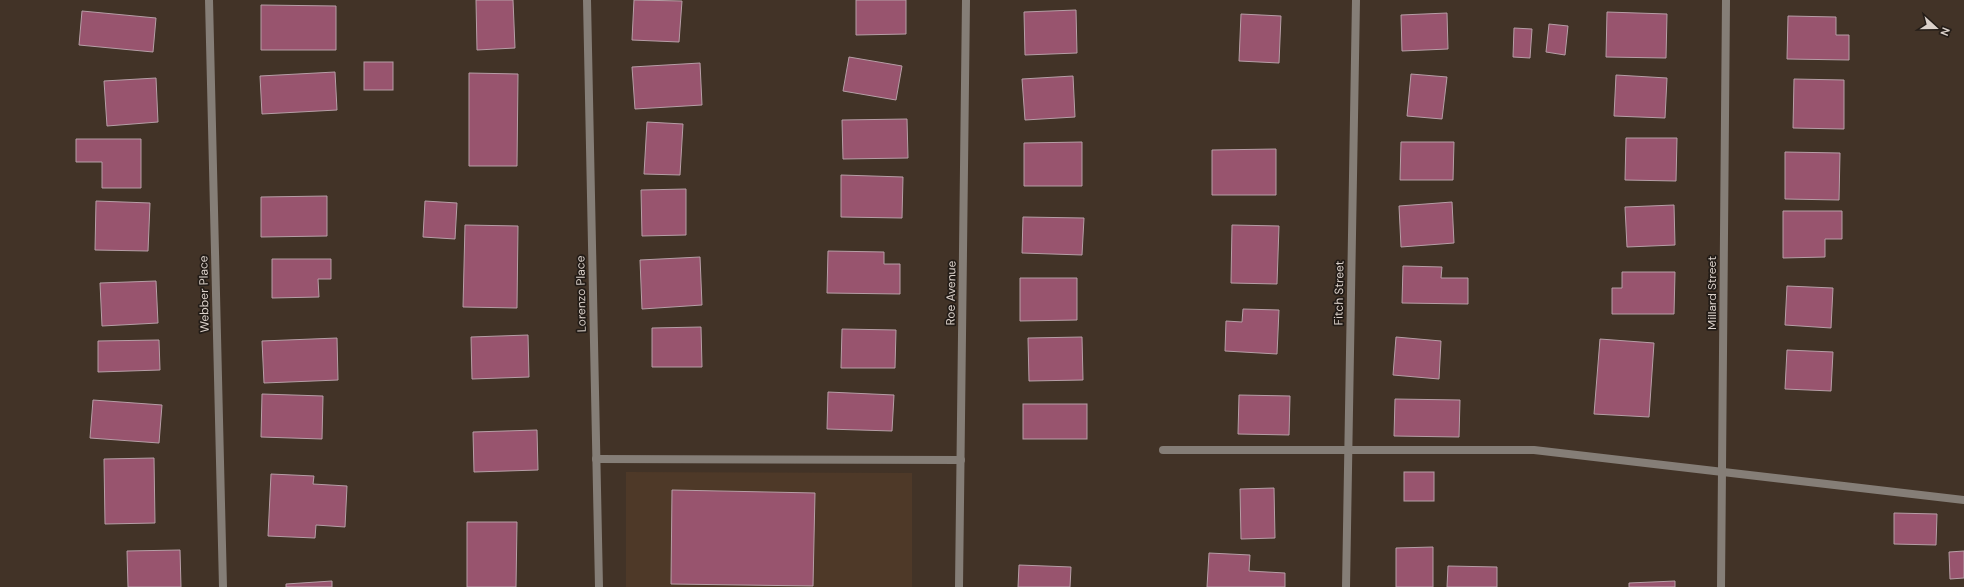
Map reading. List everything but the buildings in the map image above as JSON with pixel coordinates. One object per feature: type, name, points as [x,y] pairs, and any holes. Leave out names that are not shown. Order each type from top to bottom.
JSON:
[{"type":"street","name":"Webber Place","points":[[209,0],[223,587]]},
{"type":"street","name":"Lorenzo Place","points":[[587,0],[598,587]]},
{"type":"street","name":"Roe Avenue","points":[[959,587],[966,0]]},
{"type":"street","name":"Fitch Street","points":[[1346,587],[1356,0]]},
{"type":"street","name":"Millard Street","points":[[1721,587],[1726,0]]},
{"type":"street","points":[[1162,450],[1534,450],[1964,500]]},
{"type":"street","points":[[596,459],[961,460]]},
{"type":"shaded area","points":[[626,472],[912,473],[912,587],[626,587]]}]
